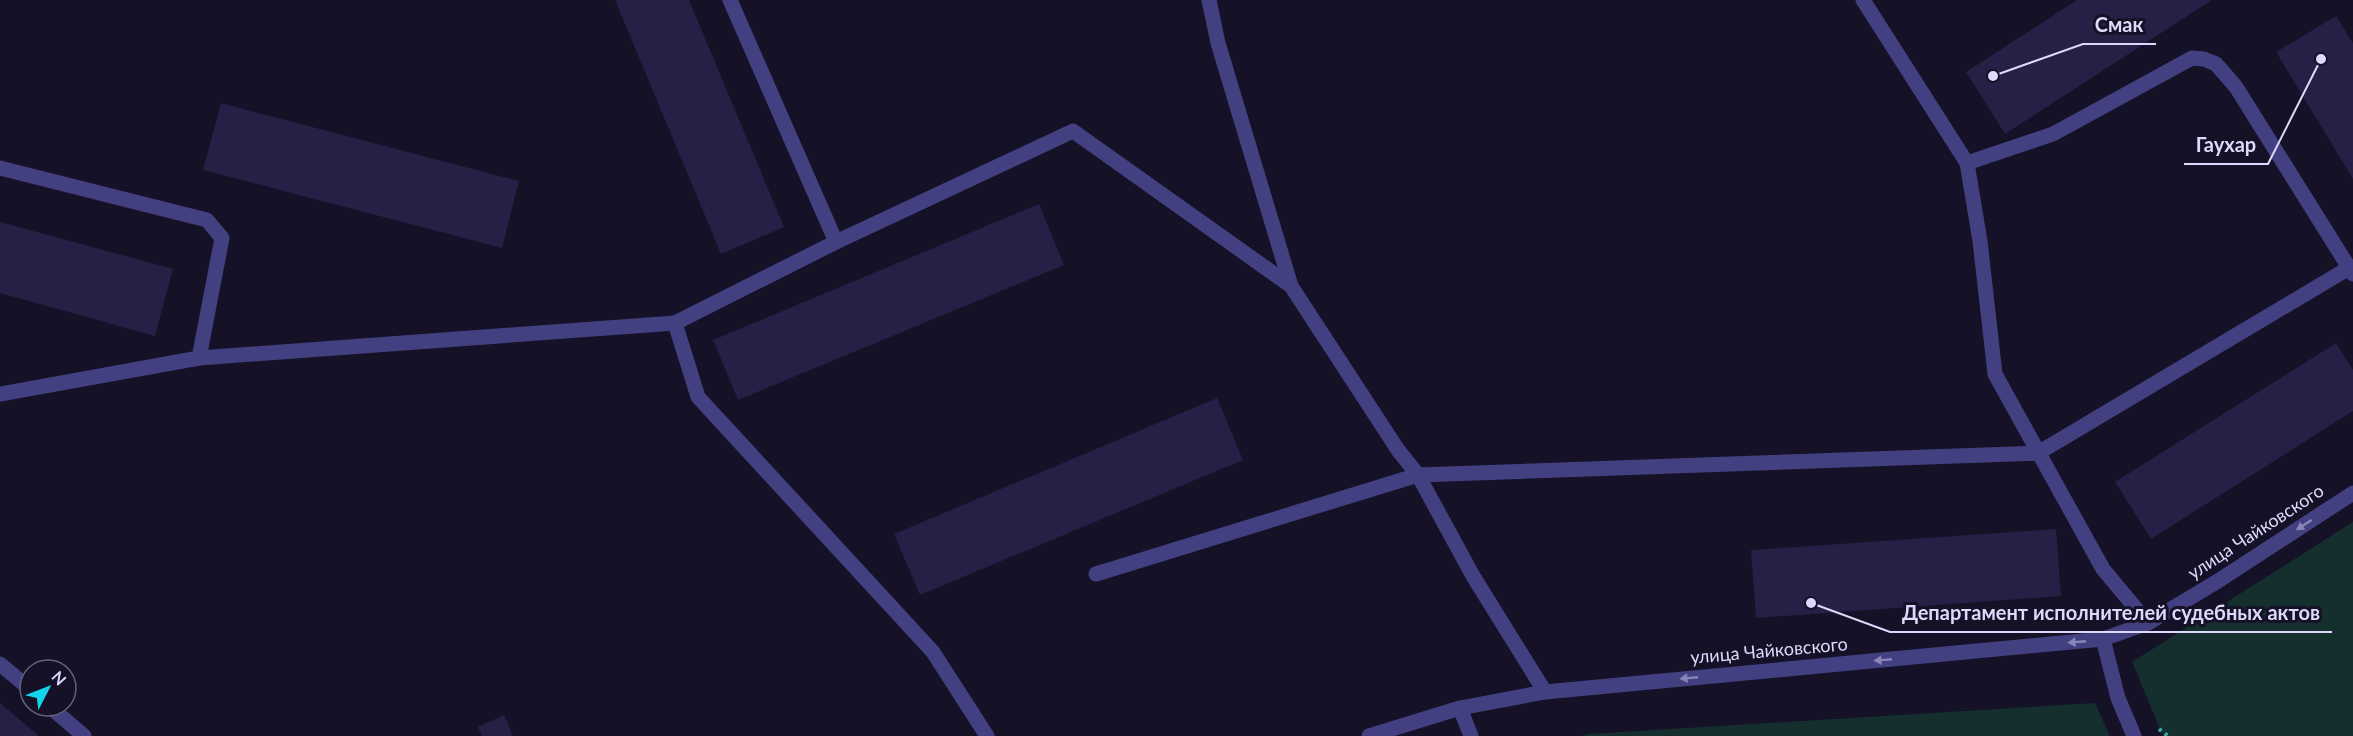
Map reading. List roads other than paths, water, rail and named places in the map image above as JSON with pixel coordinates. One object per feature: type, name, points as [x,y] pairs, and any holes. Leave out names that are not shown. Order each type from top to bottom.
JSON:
[{"type":"street","points":[[730,0],[836,242]]},
{"type":"street","points":[[1209,0],[1218,43],[1291,286],[1398,450],[1418,476],[1473,576],[1545,692]]},
{"type":"street","points":[[1863,0],[1967,163],[1980,241],[1995,374],[2103,570],[2148,622]]},
{"type":"street","points":[[1096,574],[1418,476],[2038,453],[2351,271],[2236,87],[2216,64],[2204,59],[2192,58],[2171,68],[2053,134],[1967,163]]},
{"type":"street","points":[[0,394],[199,358],[675,323],[836,242],[1073,131],[1291,286]]},
{"type":"street","points":[[0,168],[207,220],[222,238],[199,358]]},
{"type":"street","points":[[675,323],[698,397],[933,652],[987,736]]},
{"type":"street","name":"улица Чайковского","points":[[1369,736],[1460,708],[1545,692],[2103,639],[2148,622],[2218,581],[2353,493]]},
{"type":"street","points":[[2103,639],[2118,698],[2134,736]]},
{"type":"street","points":[[0,664],[18,680]]},
{"type":"street","points":[[1460,708],[1471,736]]},
{"type":"street","points":[[63,718],[84,736]]},
{"type":"place","name":"Гаухар","points":[[2321,59]]},
{"type":"place","name":"Смак","points":[[1993,76]]},
{"type":"place","name":"Департамент исполнителей судебных актов","points":[[1811,603]]}]
